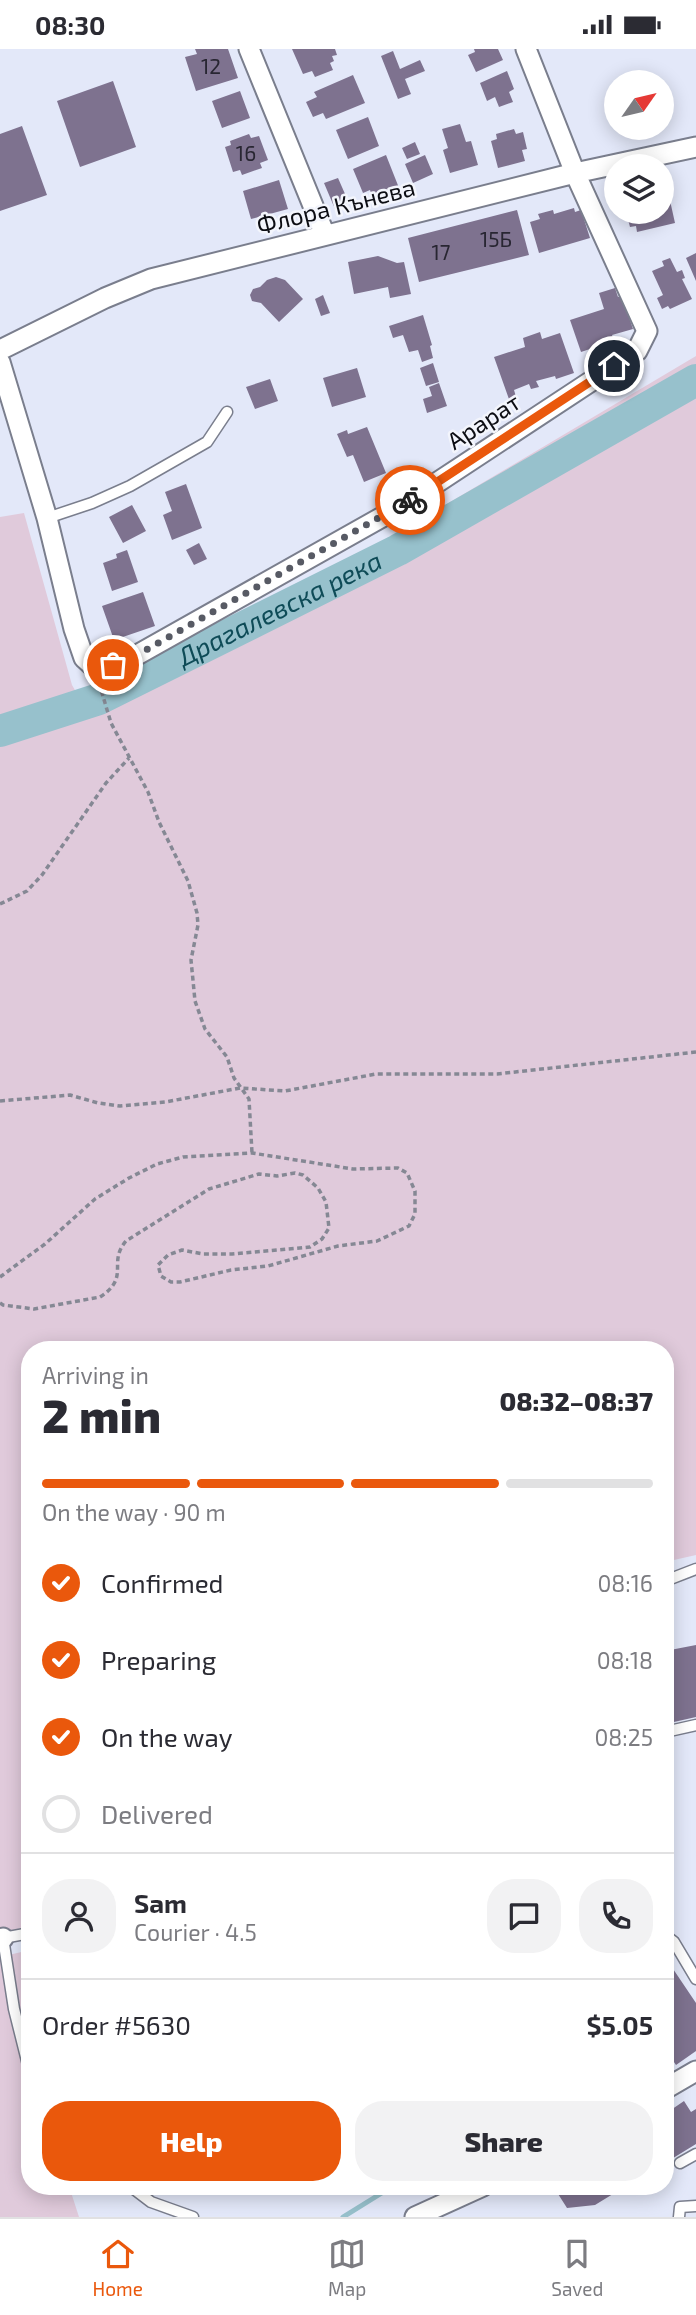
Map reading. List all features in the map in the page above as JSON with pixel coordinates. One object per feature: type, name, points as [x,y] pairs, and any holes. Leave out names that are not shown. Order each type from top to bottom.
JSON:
[{"type":"street","points":[[249,49],[325,235]]},
{"type":"street","name":"Арарат","points":[[95,668],[113,665],[137,655],[400,507],[637,351],[647,331],[575,173],[526,49]]},
{"type":"street","name":"Флора Кънева","points":[[0,349],[105,297],[151,279],[575,173],[696,147]]},
{"type":"street","points":[[0,362],[47,517],[74,629],[84,657],[95,668]]},
{"type":"street","points":[[674,2084],[696,2071]]},
{"type":"street","points":[[415,2217],[463,2195]]},
{"type":"lane","points":[[47,517],[92,503],[130,486],[207,442],[227,412]]},
{"type":"lane","points":[[674,1578],[696,1569]]},
{"type":"lane","points":[[674,1730],[696,1725]]},
{"type":"lane","points":[[21,1935],[1,1938],[21,2037]]},
{"type":"lane","points":[[674,1942],[696,1979]]},
{"type":"lane","points":[[680,2163],[696,2154]]},
{"type":"lane","points":[[142,2195],[151,2202],[193,2217]]},
{"type":"lane","points":[[679,2217],[680,2207],[696,2206]]},
{"type":"path","points":[[95,668],[111,723],[148,792],[159,822],[188,881],[198,925],[191,960],[199,1018],[227,1057],[240,1088],[250,1099],[252,1153]]},
{"type":"path","points":[[0,904],[27,891],[42,875],[106,783],[129,758]]},
{"type":"path","points":[[0,1101],[70,1095],[120,1106],[165,1102],[240,1088],[285,1091],[376,1074],[497,1074],[696,1052]]},
{"type":"path","points":[[0,1277],[45,1244],[95,1199],[157,1164],[183,1157],[252,1153],[353,1169],[402,1169],[407,1173],[415,1191],[413,1221],[401,1232],[377,1241],[338,1246],[268,1266],[231,1270],[180,1282],[170,1282],[161,1276],[158,1265],[176,1251],[211,1255],[252,1253],[310,1247],[322,1239],[329,1228],[329,1216],[326,1202],[310,1179],[295,1173],[284,1177],[259,1174],[209,1189],[165,1218],[131,1236],[118,1254],[117,1280],[109,1291],[100,1297],[34,1309],[0,1303]]},
{"type":"shaded area","points":[[696,356],[696,1555],[674,1560],[674,1341],[21,1341],[21,1928],[0,1933],[0,517],[24,513],[72,685],[90,716]]},
{"type":"shaded area","points":[[21,1952],[21,2195],[72,2195],[79,2217],[0,2217],[0,1957]]},
{"type":"building","points":[[195,49],[228,49],[238,78],[196,91],[185,57],[197,54]]},
{"type":"building","points":[[292,49],[335,49],[337,55],[332,56],[334,61],[330,63],[333,70],[315,77],[312,71],[303,74]]},
{"type":"building","points":[[474,49],[498,49],[503,60],[476,72],[468,55],[475,52]]},
{"type":"building","points":[[393,51],[400,69],[420,60],[425,71],[405,79],[411,94],[398,99],[381,56]]},
{"type":"building","points":[[507,71],[514,89],[509,92],[513,102],[499,107],[495,97],[487,101],[480,83]]},
{"type":"building","points":[[353,75],[365,103],[326,119],[323,113],[313,117],[306,102],[317,97],[314,92]]},
{"type":"building","points":[[113,81],[136,147],[80,167],[57,101]]},
{"type":"building","points":[[240,91],[250,118],[222,128],[212,101]]},
{"type":"building","points":[[368,117],[379,146],[348,159],[336,130]]},
{"type":"building","points":[[460,124],[466,142],[471,141],[478,165],[450,173],[443,150],[448,148],[442,129]]},
{"type":"building","points":[[22,126],[47,195],[0,211],[0,134]]},
{"type":"building","points":[[514,129],[516,134],[523,132],[527,149],[522,150],[525,161],[498,168],[491,141],[497,139],[496,134]]},
{"type":"building","points":[[249,134],[251,138],[259,136],[268,160],[260,163],[262,168],[242,175],[240,170],[233,172],[225,147],[231,145],[230,141]]},
{"type":"building","points":[[415,142],[420,154],[407,159],[402,148]]},
{"type":"building","points":[[386,155],[401,193],[375,204],[370,190],[363,193],[353,169]]},
{"type":"building","points":[[425,155],[433,174],[413,183],[405,164]]},
{"type":"building","points":[[338,178],[349,203],[335,209],[324,183]]},
{"type":"building","points":[[279,180],[288,209],[251,219],[243,191]]},
{"type":"building","points":[[574,208],[575,212],[581,210],[590,238],[539,253],[530,222],[540,219],[538,214],[553,210],[554,214]]},
{"type":"building","points":[[517,210],[529,255],[419,282],[408,238]]},
{"type":"building","points":[[629,224],[671,224],[637,232],[636,226],[630,227]]},
{"type":"building","points":[[696,253],[696,281],[686,258]]},
{"type":"building","points":[[378,256],[397,263],[404,262],[411,294],[390,298],[388,287],[354,294],[348,262]]},
{"type":"building","points":[[670,258],[677,272],[682,270],[685,278],[682,279],[692,299],[670,309],[668,306],[662,309],[657,298],[663,295],[652,271],[664,266],[662,261]]},
{"type":"building","points":[[276,277],[285,280],[303,299],[279,322],[261,303],[252,301],[250,295],[253,289]]},
{"type":"building","points":[[615,288],[618,297],[622,296],[633,329],[612,335],[615,343],[606,346],[607,350],[592,356],[590,349],[581,352],[570,320],[604,309],[599,293]]},
{"type":"building","points":[[323,295],[330,313],[321,316],[315,299]]},
{"type":"building","points":[[423,315],[433,358],[422,362],[418,350],[409,352],[403,335],[393,338],[389,326]]},
{"type":"building","points":[[540,332],[542,339],[560,333],[574,373],[556,379],[555,376],[536,381],[539,387],[531,389],[529,384],[514,390],[517,400],[510,402],[494,357],[525,347],[523,338]]},
{"type":"building","points":[[433,363],[439,382],[426,386],[420,368]]},
{"type":"building","points":[[357,368],[366,397],[332,407],[323,378]]},
{"type":"building","points":[[270,379],[278,401],[255,409],[246,387]]},
{"type":"building","points":[[439,383],[447,406],[427,413],[423,399],[432,396],[429,387]]},
{"type":"building","points":[[367,427],[386,473],[364,482],[353,455],[347,457],[337,434],[347,430],[348,434]]},
{"type":"building","points":[[186,484],[202,528],[172,540],[163,515],[172,511],[165,492]]},
{"type":"building","points":[[132,505],[146,531],[123,543],[109,517]]},
{"type":"building","points":[[199,543],[207,559],[194,565],[186,550]]},
{"type":"building","points":[[127,550],[138,582],[112,591],[103,563],[117,558],[116,554]]},
{"type":"building","points":[[143,592],[155,626],[114,640],[102,606]]},
{"type":"building","points":[[696,1645],[696,1717],[674,1722],[674,1649]]},
{"type":"building","points":[[674,1970],[696,2003],[696,2051],[676,2065]]},
{"type":"building","points":[[684,2101],[691,2112],[696,2109],[696,2144],[674,2157],[674,2108]]},
{"type":"building","points":[[559,2195],[611,2195],[595,2205],[567,2208]]},
{"type":"waterway","name":"Драгалевска река","points":[[0,731],[99,699],[398,550],[696,380]]},
{"type":"waterway","points":[[343,2217],[378,2195]]},
{"type":"way so far","points":[[113,665],[137,655],[410,500]]},
{"type":"route","points":[[410,500],[614,366]]}]
